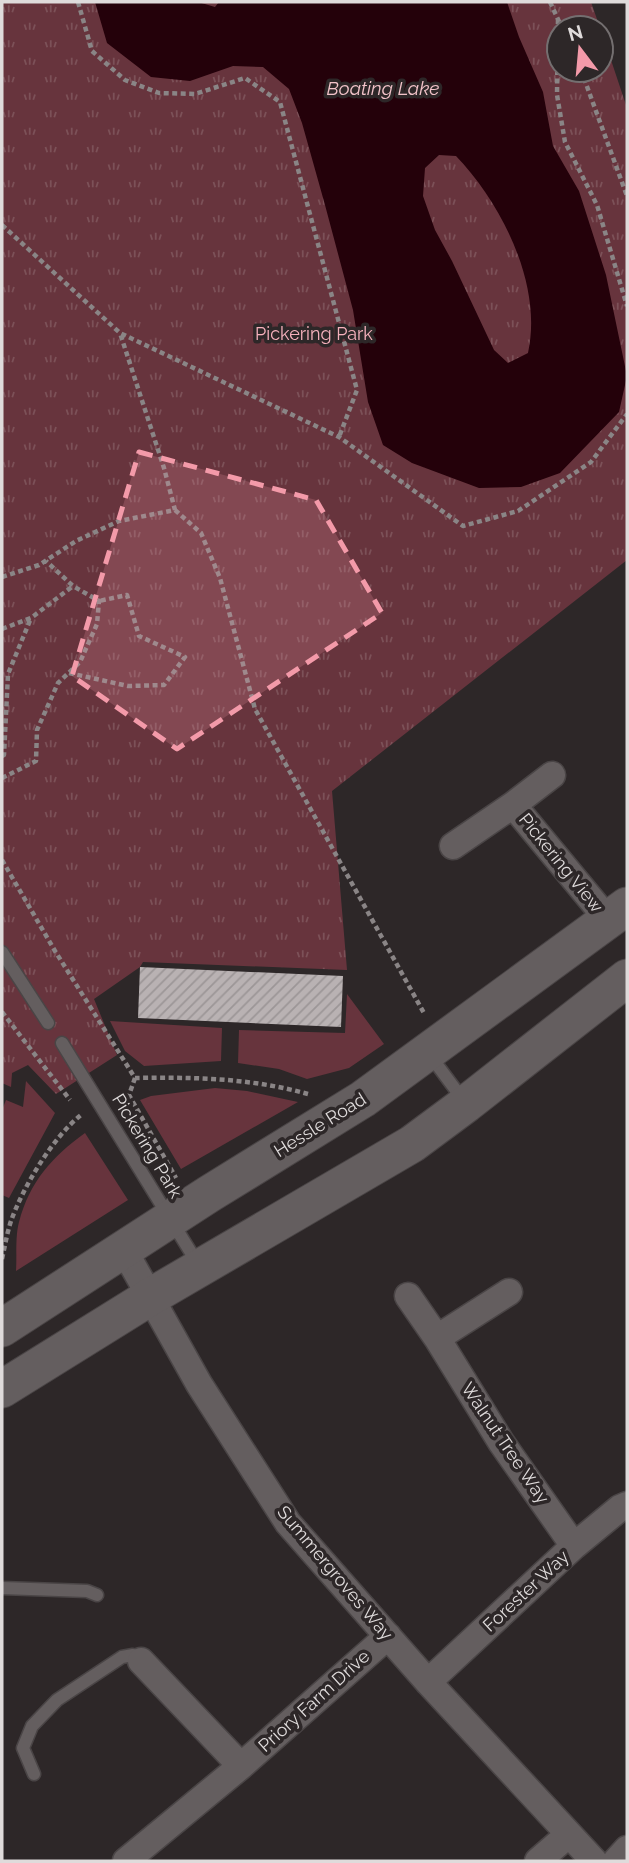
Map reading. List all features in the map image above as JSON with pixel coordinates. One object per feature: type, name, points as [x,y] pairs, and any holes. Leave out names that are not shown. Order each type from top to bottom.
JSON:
[{"type":"street","name":"Pickering View","points":[[453,846],[552,775]]},
{"type":"street","name":"Pickering View","points":[[513,805],[618,914]]},
{"type":"street","name":"Hessle Road","points":[[2,1328],[363,1099],[429,1038],[618,914]]},
{"type":"street","points":[[2,1390],[150,1297],[412,1144],[627,978]]},
{"type":"street","name":"Summergroves Way","points":[[124,1250],[199,1384],[288,1523],[428,1682],[594,1861]]},
{"type":"street","points":[[437,1338],[509,1292]]},
{"type":"street","name":"Walnut Tree Way","points":[[408,1296],[501,1442],[574,1546]]},
{"type":"street","name":"Forester Way","points":[[428,1682],[574,1546],[627,1504]]},
{"type":"street","name":"Priory Farm Drive","points":[[127,1861],[241,1766],[388,1636]]},
{"type":"street","points":[[141,1661],[241,1766]]},
{"type":"street","points":[[538,1861],[568,1835]]},
{"type":"street","points":[[616,1861],[627,1849]]},
{"type":"lane","points":[[2,952],[48,1023]]},
{"type":"lane","points":[[429,1038],[466,1104]]},
{"type":"lane","name":"Pickering Park","points":[[62,1043],[201,1267]]},
{"type":"lane","points":[[2,1588],[87,1591],[97,1595]]},
{"type":"lane","points":[[34,1774],[23,1748],[32,1726],[57,1700],[122,1657],[132,1655],[141,1661]]},
{"type":"path","points":[[78,2],[92,51],[125,80],[159,93],[195,94],[245,78],[281,102],[357,390],[339,437]]},
{"type":"path","points":[[557,84],[565,142],[597,205],[627,306]]},
{"type":"path","points":[[586,84],[627,195]]},
{"type":"path","points":[[2,225],[120,333],[339,437],[463,526],[517,511],[591,462],[627,414]]},
{"type":"path","points":[[120,333],[175,510],[201,533],[220,578],[255,709],[429,1038]]},
{"type":"path","points":[[2,578],[39,565],[76,541],[119,522],[175,510]]},
{"type":"path","points":[[46,561],[73,586],[99,601],[127,595],[139,636],[185,657],[164,685],[128,685],[69,673]]},
{"type":"path","points":[[2,629],[31,618],[73,586]]},
{"type":"path","points":[[2,778],[36,761],[37,730],[58,683],[80,662],[97,624],[99,601]]},
{"type":"path","points":[[2,757],[8,674],[31,618]]},
{"type":"path","points":[[2,860],[55,951],[135,1078]]},
{"type":"path","points":[[2,1013],[89,1126]]},
{"type":"path","points":[[135,1078],[209,1077],[287,1088],[309,1095]]},
{"type":"path","points":[[135,1078],[129,1095],[178,1182],[187,1177]]},
{"type":"path","points":[[2,1259],[11,1220],[42,1158],[70,1123],[81,1115]]},
{"type":"highlighted area","points":[[139,452],[316,500],[382,613],[177,749],[72,676]]},
{"type":"green space","name":"Pickering Park","points":[[2,2],[591,2],[595,14],[545,14],[545,84],[615,84],[615,72],[627,108],[627,560],[332,791],[347,970],[143,962],[140,967],[94,999],[117,1055],[56,1094],[28,1065],[12,1073],[11,1087],[2,1083]]},
{"type":"green space","points":[[347,994],[384,1044],[349,1068],[307,1079],[279,1069],[238,1063],[239,1030],[345,1033]]},
{"type":"green space","points":[[110,1021],[222,1028],[221,1061],[144,1066],[125,1051]]},
{"type":"green space","points":[[26,1081],[55,1113],[9,1198],[2,1195],[2,1110],[6,1100],[23,1107]]},
{"type":"green space","points":[[215,1088],[247,1091],[298,1102],[181,1169],[140,1100],[151,1096]]},
{"type":"green space","points":[[85,1133],[128,1200],[16,1271],[18,1228],[29,1194],[44,1171],[62,1151]]},
{"type":"water","name":"Boating Lake","points":[[95,2],[198,2],[215,7],[219,2],[507,2],[543,92],[553,146],[579,191],[606,275],[627,376],[619,412],[560,473],[521,487],[479,488],[412,463],[383,445],[368,402],[353,310],[302,123],[289,89],[263,67],[233,66],[190,81],[151,77],[107,43]],"holes":[[[439,155],[456,156],[489,197],[503,221],[524,273],[530,300],[528,353],[508,363],[494,350],[435,230],[423,196],[425,168]]]},
{"type":"building","points":[[140,967],[343,976],[341,1027],[138,1018]]}]
